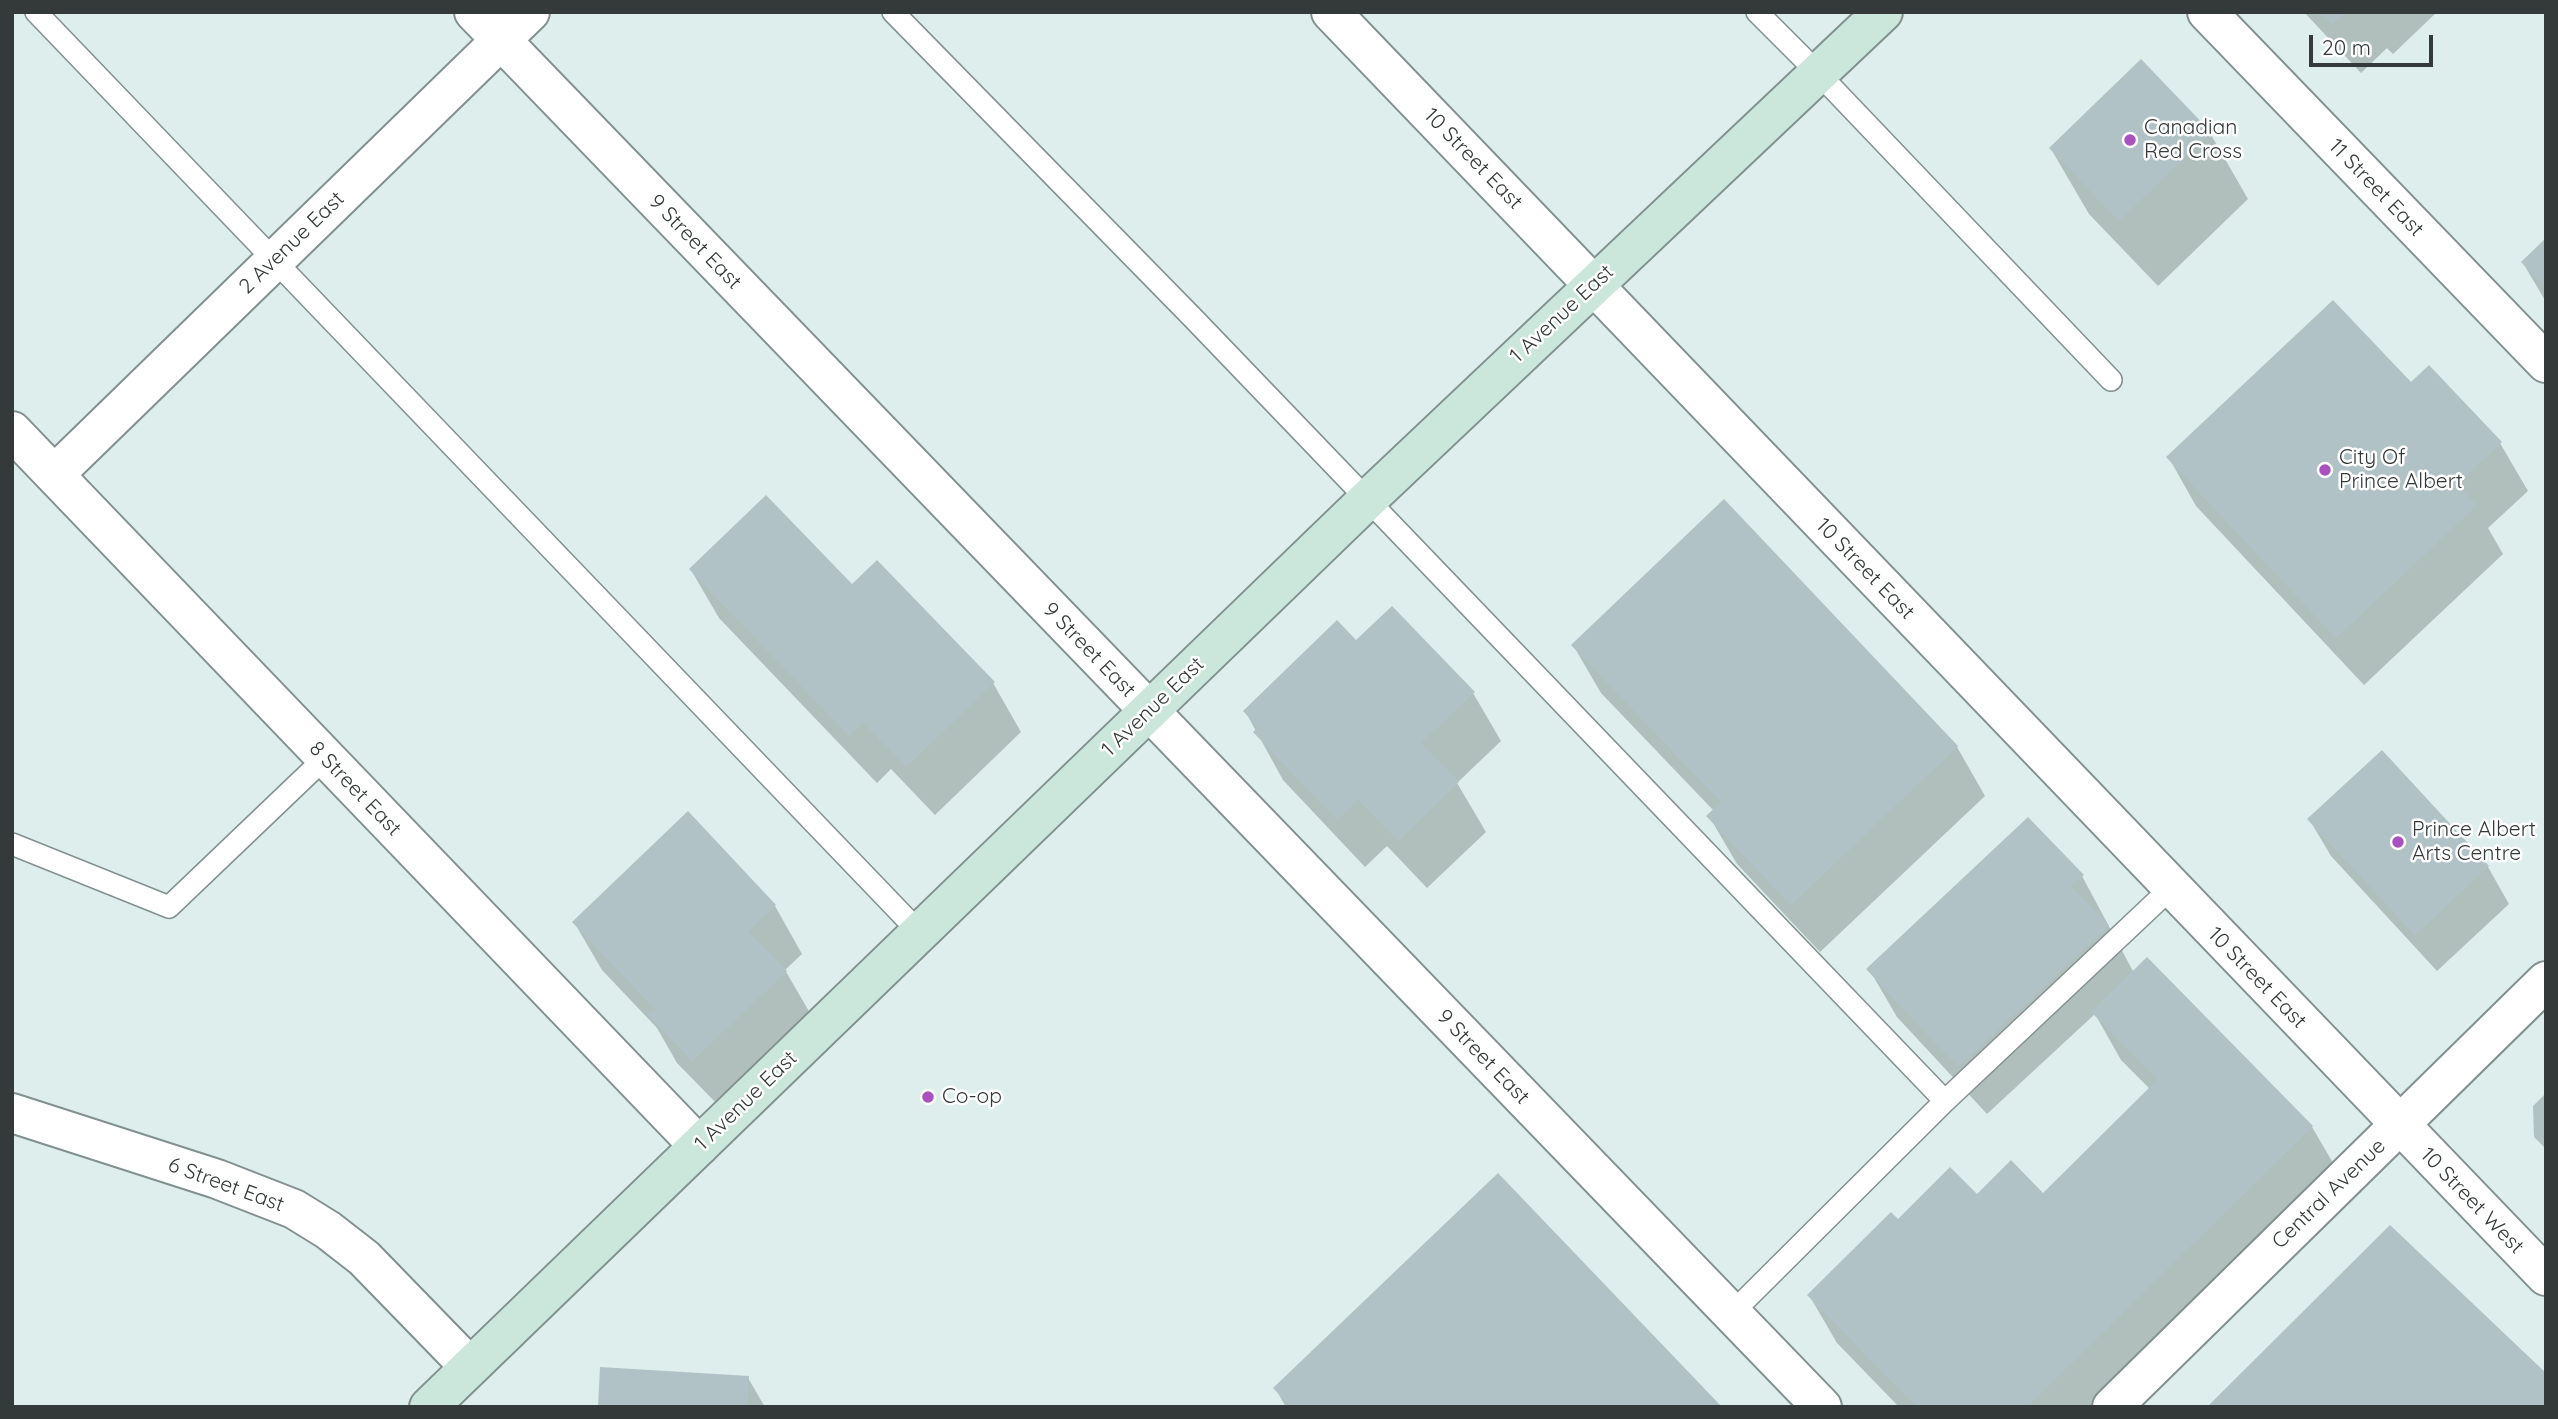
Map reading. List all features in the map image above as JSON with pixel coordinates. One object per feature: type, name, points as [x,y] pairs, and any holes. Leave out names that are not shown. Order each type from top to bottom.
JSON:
[{"type":"street","name":"9 Street East","points":[[474,12],[1822,1407]]},
{"type":"street","name":"2 Avenue East","points":[[55,474],[530,12]]},
{"type":"street","name":"10 Street East","points":[[1331,12],[2399,1125]]},
{"type":"street","name":"1 Avenue East","points":[[429,1407],[1367,500],[1883,12]]},
{"type":"street","name":"11 Street East","points":[[2207,12],[2546,363]]},
{"type":"street","name":"8 Street East","points":[[12,431],[699,1146]]},
{"type":"street","name":"Central Avenue","points":[[2112,1407],[2546,981]]},
{"type":"street","name":"6 Street East","points":[[12,1113],[256,1193],[294,1209],[328,1230],[364,1258],[469,1366]]},
{"type":"street","name":"10 Street West","points":[[2399,1125],[2546,1276]]},
{"type":"lane","points":[[36,12],[920,933]]},
{"type":"lane","points":[[893,12],[1194,319],[1945,1101]]},
{"type":"lane","points":[[1757,12],[2111,380]]},
{"type":"lane","points":[[12,844],[169,907],[325,758]]},
{"type":"lane","points":[[1732,1313],[1945,1101],[2171,888]]},
{"type":"building","points":[[2319,12],[2346,12],[2332,25]]},
{"type":"building","name":"Canadian Red Cross","points":[[2141,59],[2211,132],[2119,221],[2049,148]]},
{"type":"building","points":[[2546,238],[2546,288],[2521,262]]},
{"type":"building","name":"City Of Prince Albert","points":[[2333,300],[2411,382],[2429,365],[2502,442],[2457,484],[2477,505],[2336,638],[2166,457]]},
{"type":"building","points":[[766,495],[852,584],[877,560],[995,682],[906,767],[863,722],[849,736],[689,569]]},
{"type":"building","points":[[1724,499],[1958,746],[1791,905],[1706,816],[1721,802],[1571,645]]},
{"type":"building","points":[[1392,606],[1475,692],[1421,743],[1459,782],[1398,841],[1358,799],[1337,820],[1253,732],[1258,727],[1243,711],[1337,620],[1356,640]]},
{"type":"building","name":"Prince Albert Arts Centre","points":[[2382,750],[2489,866],[2415,935],[2307,819]]},
{"type":"building","points":[[688,811],[776,905],[748,931],[787,971],[692,1061],[647,1014],[656,1010],[572,922]]},
{"type":"building","points":[[2028,817],[2084,875],[2071,886],[2109,926],[1958,1067],[1866,969]]},
{"type":"building","points":[[2147,957],[2313,1126],[2027,1407],[1917,1407],[1807,1295],[1891,1212],[1898,1219],[1950,1167],[1977,1194],[2011,1160],[2043,1193],[2158,1079],[2091,1012]]},
{"type":"building","points":[[2546,1093],[2546,1149],[2534,1137],[2533,1106]]},
{"type":"building","points":[[1498,1173],[1722,1407],[1291,1407],[1273,1388]]},
{"type":"building","points":[[2390,1225],[2546,1373],[2546,1403],[2542,1407],[2207,1407]]},
{"type":"building","points":[[600,1367],[749,1376],[747,1407],[598,1407]]},
{"type":"place","name":"Canadian Red Cross","points":[[2130,140]]},
{"type":"place","name":"City Of Prince Albert","points":[[2325,470]]},
{"type":"place","name":"Prince Albert Arts Centre","points":[[2398,842]]},
{"type":"place","name":"Co-op","points":[[928,1097]]}]
